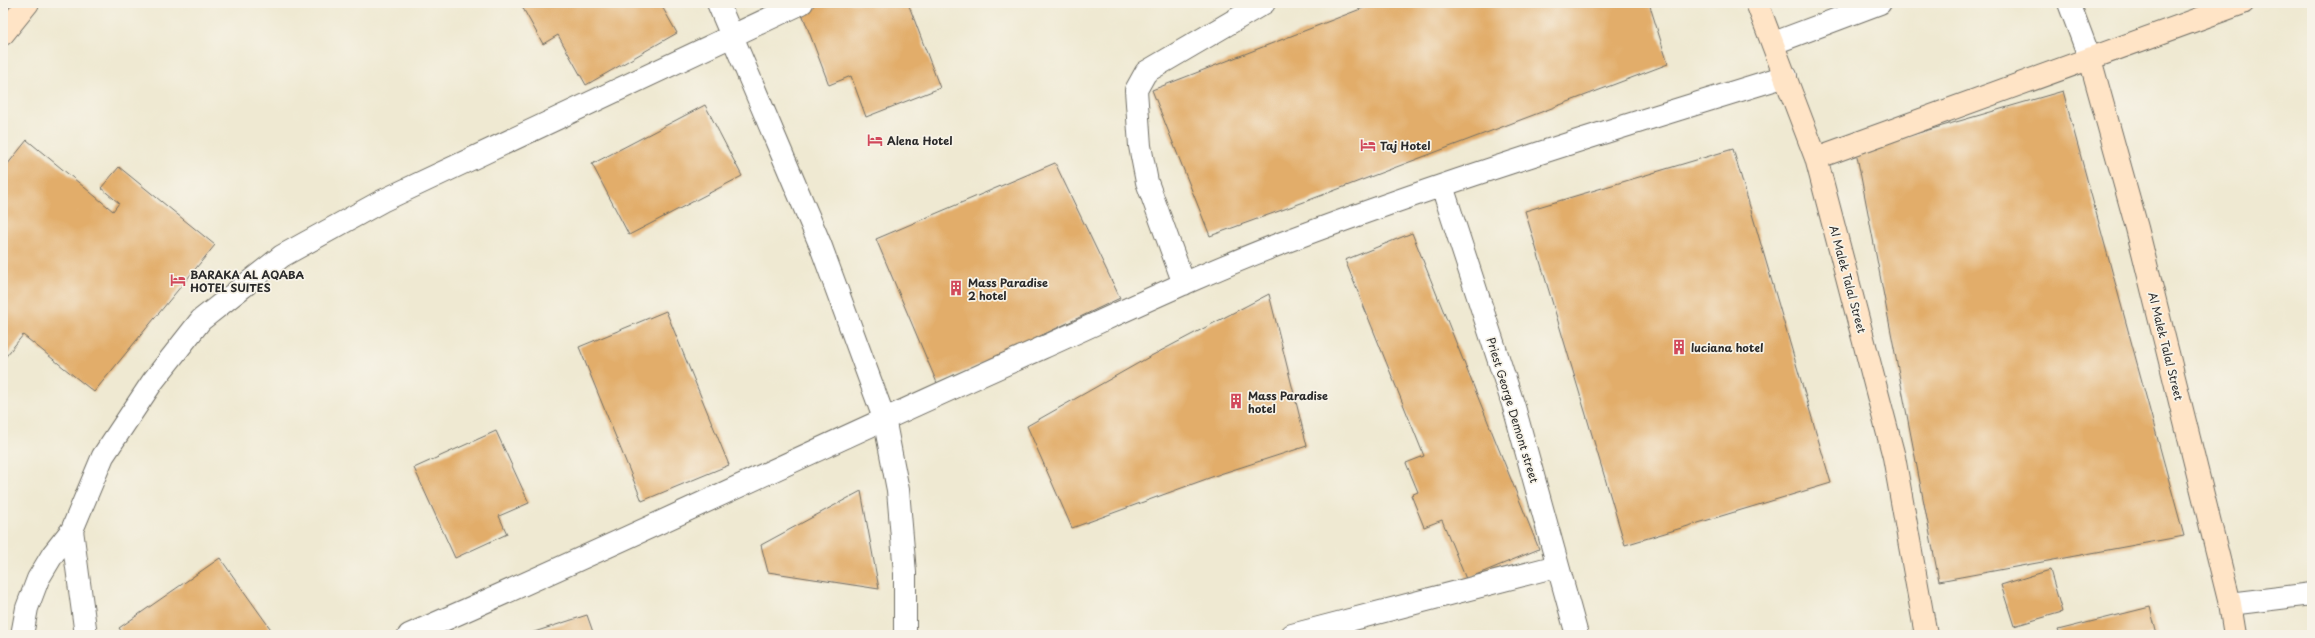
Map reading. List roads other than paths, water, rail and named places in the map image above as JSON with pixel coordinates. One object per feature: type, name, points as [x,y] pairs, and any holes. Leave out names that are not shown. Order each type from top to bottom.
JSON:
[{"type":"main road","points":[[3,34],[28,3]]},
{"type":"main road","name":"Al Malek Talal Street","points":[[1757,3],[1774,43],[1816,158],[1894,457],[1926,635]]},
{"type":"main road","points":[[1816,158],[2242,3]]},
{"type":"main road","name":"Al Malek Talal Street","points":[[2090,58],[2137,228],[2230,604],[2235,635]]},
{"type":"street","points":[[718,3],[820,244],[884,418],[898,490],[905,573],[905,635]]},
{"type":"street","points":[[22,635],[27,608],[38,579],[53,554],[72,530],[103,456],[153,381],[201,320],[282,256],[382,201],[802,3]]},
{"type":"street","points":[[1184,284],[1147,182],[1140,146],[1136,90],[1146,72],[1264,3]]},
{"type":"street","points":[[1774,43],[1880,3]]},
{"type":"street","points":[[2070,3],[2090,58]]},
{"type":"street","points":[[409,635],[694,509],[884,418],[1184,284],[1280,244],[1442,186],[1609,130],[1786,76]]},
{"type":"street","name":"Priest George Demont street","points":[[1442,186],[1514,406],[1577,635]]},
{"type":"street","points":[[72,530],[86,635]]},
{"type":"street","points":[[1292,635],[1557,566]]},
{"type":"street","points":[[2230,604],[2312,594]]},
{"type":"place","name":"Alena Hotel","points":[[875,140]]},
{"type":"place","name":"Taj Hotel","points":[[1368,145]]},
{"type":"place","name":"BARAKA AL AQABA HOTEL SUITES","points":[[178,280]]},
{"type":"place","name":"Mass Paradise 2 hotel","points":[[956,288]]},
{"type":"place","name":"luciana hotel","points":[[1679,347]]},
{"type":"place","name":"Mass Paradise hotel","points":[[1236,401]]}]
